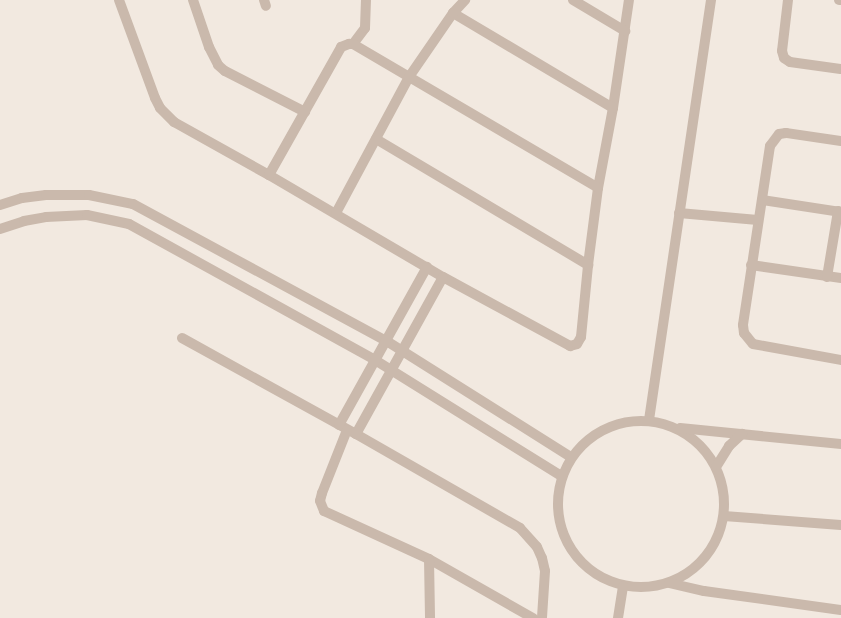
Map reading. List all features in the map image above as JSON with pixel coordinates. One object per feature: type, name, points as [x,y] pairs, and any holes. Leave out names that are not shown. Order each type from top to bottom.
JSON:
[{"type":"street","points":[[119,0],[155,98],[167,116],[174,122],[336,213],[443,277],[570,346],[577,344],[581,337],[588,265],[598,188],[613,108],[629,0]]},
{"type":"street","points":[[193,0],[209,47],[218,65],[225,71],[305,112]]},
{"type":"street","points":[[353,44],[365,28],[366,0]]},
{"type":"street","points":[[336,213],[408,77],[452,12],[465,0]]},
{"type":"street","points":[[572,0],[625,31]]},
{"type":"street","points":[[648,420],[711,0]]},
{"type":"street","points":[[788,0],[782,51],[784,58],[790,62],[841,69]]},
{"type":"street","points":[[452,12],[613,108]]},
{"type":"street","points":[[269,175],[341,47],[346,44],[353,44],[598,188]]},
{"type":"street","points":[[841,141],[786,133],[779,134],[770,146],[743,326],[744,333],[753,344],[841,360]]},
{"type":"street","points":[[376,139],[588,265]]},
{"type":"street","points":[[0,205],[22,198],[89,195],[133,204],[385,340],[571,457]]},
{"type":"street","points":[[762,200],[839,212],[828,276]]},
{"type":"street","points":[[679,213],[758,220]]},
{"type":"street","points":[[0,229],[24,220],[46,217],[87,215],[129,224],[375,360],[561,476]]},
{"type":"street","points":[[751,265],[841,278]]},
{"type":"street","points":[[427,267],[375,360],[322,493],[321,507],[328,514],[429,559],[533,618]]},
{"type":"street","points":[[347,429],[402,350],[443,277]]},
{"type":"street","points":[[182,338],[347,429],[520,528],[530,537],[537,547],[545,571],[542,618]]},
{"type":"street","points":[[678,428],[696,440],[710,456],[719,474],[724,495],[724,516],[714,545],[695,568],[669,583],[646,588],[623,586],[601,578],[582,564],[568,545],[559,523],[557,499],[561,476],[571,457],[592,435],[619,422],[648,420],[678,428],[841,444]]},
{"type":"street","points":[[716,468],[729,446],[742,434]]},
{"type":"street","points":[[724,516],[841,525]]},
{"type":"street","points":[[429,559],[430,618]]},
{"type":"street","points":[[669,583],[704,591],[841,610]]},
{"type":"street","points":[[618,618],[623,586]]}]
